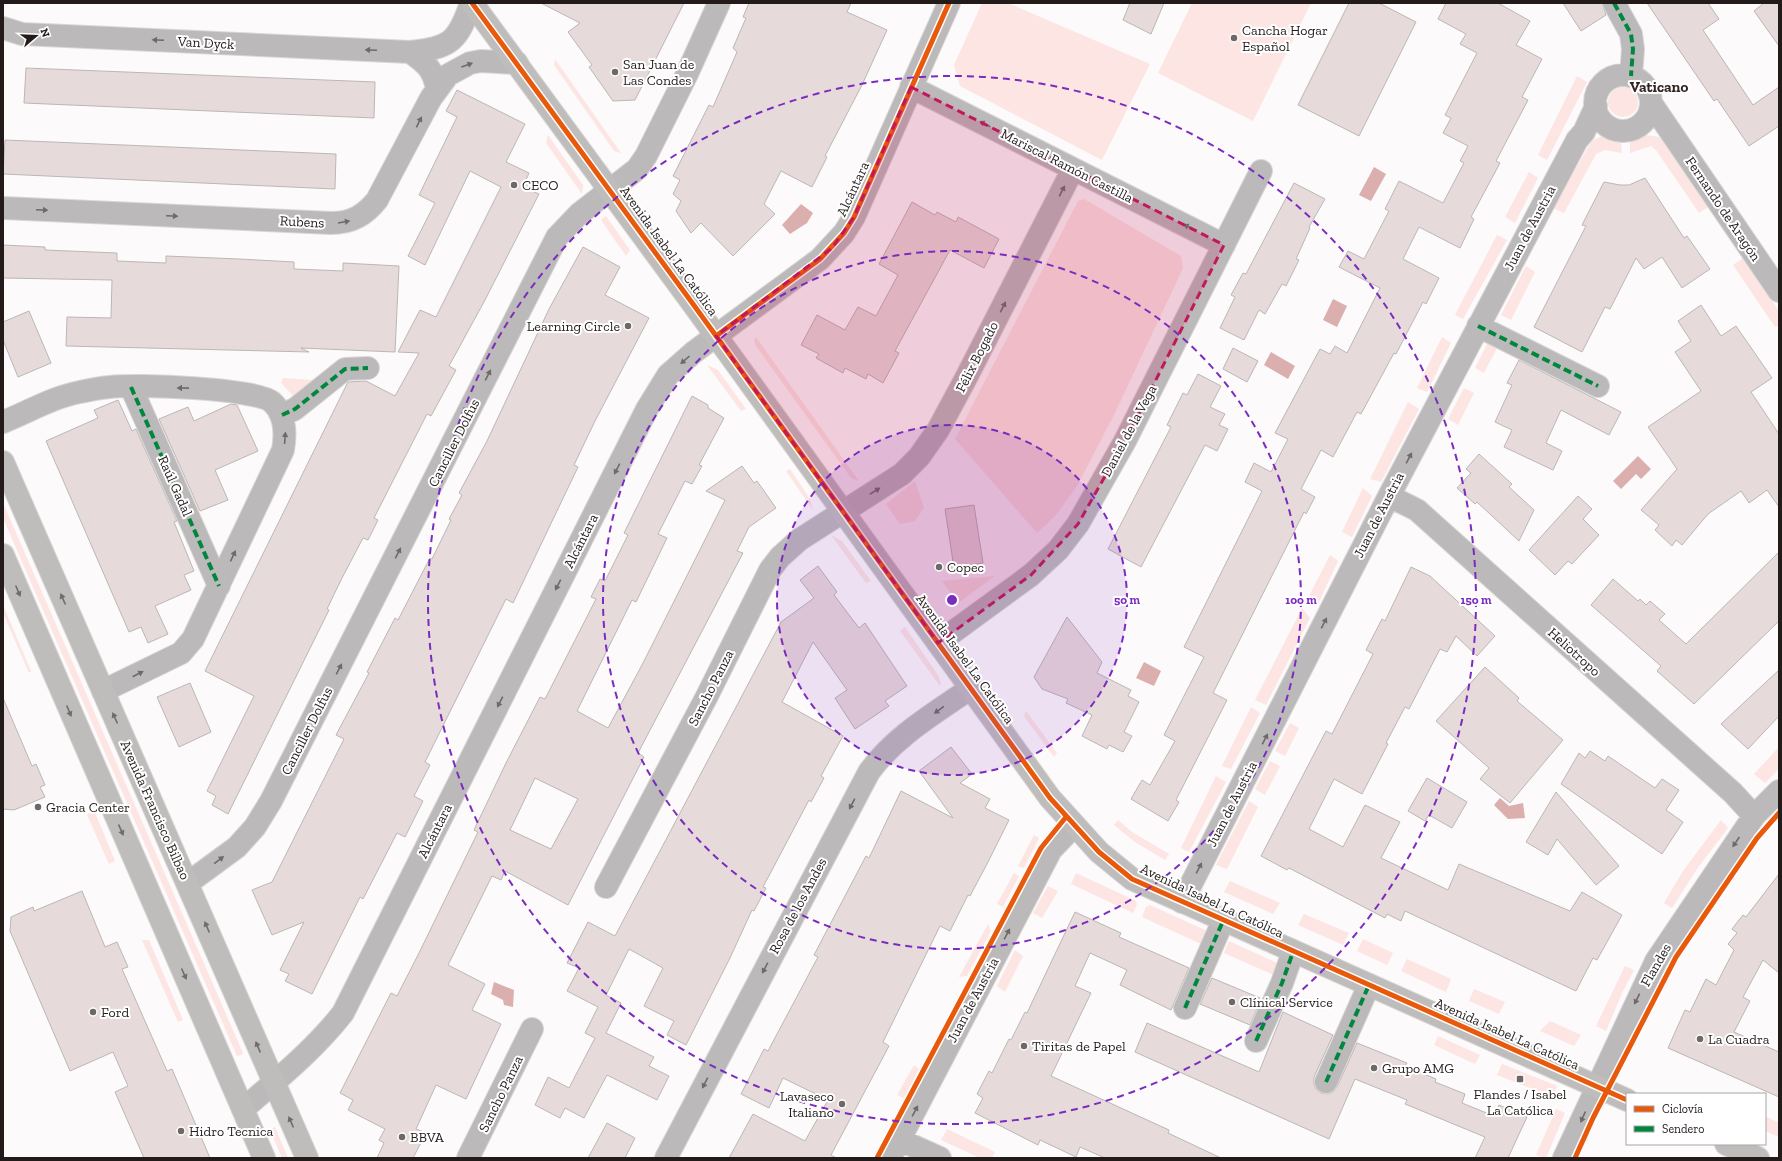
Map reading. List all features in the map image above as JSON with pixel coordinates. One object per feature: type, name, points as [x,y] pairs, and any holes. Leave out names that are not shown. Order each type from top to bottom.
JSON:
[{"type":"main road","name":"Avenida Isabel La Católica","points":[[472,3],[610,190],[1050,798],[1099,852],[1132,879],[1626,1100]]},
{"type":"main road","name":"Avenida Francisco Bilbao","points":[[3,462],[307,1158]]},
{"type":"main road","points":[[3,555],[264,1158]]},
{"type":"main road","points":[[1728,1145],[1758,1158]]},
{"type":"street","name":"Van Dyck","points":[[3,28],[22,34],[410,52],[441,46],[452,40],[462,28],[472,3]]},
{"type":"street","name":"Canciller Dolfus","points":[[188,884],[237,847],[255,827],[271,801],[557,237],[565,226],[579,214],[637,169],[646,156],[688,74],[718,3]]},
{"type":"street","name":"Alcántara","points":[[243,1109],[329,1031],[343,1013],[647,409],[668,375],[694,352],[820,259],[844,233],[854,217],[949,3]]},
{"type":"street","points":[[1614,3],[1631,34],[1633,49],[1631,76]]},
{"type":"street","points":[[410,52],[427,64],[434,76],[437,89]]},
{"type":"street","name":"Rubens","points":[[3,208],[331,224],[351,221],[370,209],[377,200],[431,98],[448,75],[470,63],[481,61],[517,63]]},
{"type":"street","points":[[1618,76],[1631,76],[1643,83],[1648,89],[1648,112],[1632,129],[1615,129],[1607,125],[1600,117],[1596,106],[1597,94],[1606,81],[1618,76]]},
{"type":"street","name":"Mariscal Ramón Castilla","points":[[911,87],[1224,245]]},
{"type":"street","name":"Juan de Austria","points":[[1182,902],[1389,496],[1577,140],[1584,132],[1596,106]]},
{"type":"street","name":"Fernando de Aragón","points":[[1648,112],[1668,128],[1779,290]]},
{"type":"street","points":[[1584,132],[1607,125]]},
{"type":"street","name":"Félix Bogado","points":[[842,511],[902,474],[919,457],[938,430],[1073,169]]},
{"type":"street","name":"Daniel de la Vega","points":[[938,643],[1032,575],[1058,550],[1078,524],[1125,441],[1261,171]]},
{"type":"street","points":[[1478,326],[1598,386]]},
{"type":"street","points":[[282,416],[295,409],[345,369],[368,368]]},
{"type":"street","points":[[3,422],[78,392],[111,387],[189,388],[254,394],[272,402],[282,416],[286,435],[283,450],[193,639],[181,653],[103,691]]},
{"type":"street","name":"Raúl Gadal","points":[[131,387],[219,586]]},
{"type":"street","name":"Heliotropo","points":[[1389,496],[1417,510],[1733,793],[1754,816]]},
{"type":"street","name":"Sancho Panza","points":[[606,887],[707,696],[770,570],[780,557],[799,540],[842,511]]},
{"type":"street","name":"Rosa de los Andes","points":[[666,1158],[869,772],[880,757],[896,741],[971,688]]},
{"type":"street","name":"Flandes","points":[[1564,1158],[1596,1086],[1656,961],[1754,816],[1779,791]]},
{"type":"street","name":"Juan de Austria","points":[[895,1149],[1051,850],[1074,826]]},
{"type":"street","points":[[1185,1008],[1223,920]]},
{"type":"street","points":[[1256,1042],[1294,952]]},
{"type":"street","points":[[1326,1082],[1369,985]]},
{"type":"street","name":"Sancho Panza","points":[[468,1158],[479,1139],[532,1029]]},
{"type":"street","points":[[895,1149],[940,1158]]},
{"type":"highlighted area","points":[[911,87],[1224,245],[1125,441],[1078,524],[1031,575],[938,643],[716,336],[832,248],[854,217]]},
{"type":"shaded area","points":[[982,3],[1008,3],[1150,64],[1102,160],[960,86],[954,65]]},
{"type":"shaded area","name":"Cancha Hogar Español","points":[[1192,3],[1311,3],[1253,121],[1158,73]]},
{"type":"shaded area","points":[[555,59],[621,153],[614,151],[554,65]]},
{"type":"shaded area","points":[[1577,76],[1587,82],[1547,160],[1538,155]]},
{"type":"shaded area","points":[[1623,87],[1633,92],[1638,102],[1633,112],[1623,117],[1613,112],[1608,102],[1613,92]]},
{"type":"shaded area","points":[[548,135],[583,185],[582,194],[546,143]]},
{"type":"shaded area","points":[[1646,135],[1659,137],[1708,207],[1699,213],[1656,150],[1651,146],[1630,153],[1630,140]]},
{"type":"shaded area","points":[[1602,136],[1621,141],[1622,153],[1605,150],[1596,154],[1564,213],[1553,208],[1593,140]]},
{"type":"shaded area","points":[[1374,167],[1386,174],[1371,201],[1359,195]]},
{"type":"shaded area","points":[[1529,172],[1538,178],[1515,223],[1505,217]]},
{"type":"shaded area","points":[[1084,199],[1181,256],[1183,268],[1114,415],[1077,486],[1056,515],[1037,533],[955,439],[1078,201]]},
{"type":"shaded area","points":[[801,204],[813,213],[807,223],[790,234],[782,225]]},
{"type":"shaded area","points":[[606,216],[630,250],[626,256],[601,220]]},
{"type":"shaded area","points":[[1497,235],[1507,240],[1463,319],[1455,315]]},
{"type":"shaded area","points":[[1743,258],[1779,311],[1779,325],[1775,327],[1733,265]]},
{"type":"shaded area","points":[[1526,266],[1535,272],[1511,320],[1501,315]]},
{"type":"shaded area","points":[[1333,299],[1347,306],[1337,327],[1323,320]]},
{"type":"shaded area","points":[[756,337],[859,481],[851,478],[756,346],[754,340]]},
{"type":"shaded area","points":[[1442,337],[1451,343],[1427,392],[1417,388]]},
{"type":"shaded area","points":[[1489,340],[1498,346],[1484,373],[1475,368]]},
{"type":"shaded area","points":[[1271,352],[1295,366],[1288,379],[1264,365]]},
{"type":"shaded area","points":[[707,365],[718,370],[746,409],[741,411]]},
{"type":"shaded area","points":[[283,378],[312,380],[312,386],[295,398],[281,383]]},
{"type":"shaded area","points":[[1464,388],[1474,393],[1458,425],[1448,419]]},
{"type":"shaded area","points":[[1408,402],[1419,409],[1381,482],[1370,479]]},
{"type":"shaded area","points":[[1638,456],[1651,469],[1641,479],[1636,474],[1621,489],[1613,481]]},
{"type":"shaded area","points":[[790,469],[810,499],[813,510],[786,471]]},
{"type":"shaded area","points":[[915,481],[924,508],[915,521],[900,524],[886,504]]},
{"type":"shaded area","points":[[1363,488],[1372,496],[1352,537],[1342,532]]},
{"type":"shaded area","points":[[3,503],[243,1053],[241,1055],[237,1056],[3,518]]},
{"type":"shaded area","points":[[831,535],[842,541],[871,581],[866,583]]},
{"type":"shaded area","points":[[1330,555],[1338,561],[1318,604],[1308,598]]},
{"type":"shaded area","points":[[995,576],[958,603],[942,581]]},
{"type":"shaded area","points":[[3,605],[31,671],[29,673],[3,613]]},
{"type":"shaded area","points":[[1302,608],[1310,618],[1266,705],[1255,700]]},
{"type":"shaded area","points":[[905,627],[938,675],[941,683],[940,686],[900,631]]},
{"type":"shaded area","points":[[1144,662],[1161,671],[1154,686],[1136,678]]},
{"type":"shaded area","points":[[1251,707],[1260,713],[1231,769],[1222,766]]},
{"type":"shaded area","points":[[1026,711],[1057,753],[1054,757],[1024,716]]},
{"type":"shaded area","points":[[1290,723],[1299,728],[1285,756],[1275,751]]},
{"type":"shaded area","points":[[1779,747],[1779,769],[1765,783],[1754,774]]},
{"type":"shaded area","points":[[1270,761],[1280,766],[1265,795],[1255,789]]},
{"type":"shaded area","points":[[1216,776],[1226,782],[1189,852],[1181,848]]},
{"type":"shaded area","points":[[1500,798],[1509,806],[1523,803],[1525,818],[1508,819],[1494,805]]},
{"type":"shaded area","points":[[1249,801],[1258,807],[1227,869],[1216,865]]},
{"type":"shaded area","points":[[94,810],[115,861],[109,864],[87,815]]},
{"type":"shaded area","points":[[1118,820],[1132,832],[1169,854],[1165,860],[1135,842],[1114,825]]},
{"type":"shaded area","points":[[1721,820],[1728,828],[1697,869],[1672,908],[1664,903],[1683,871]]},
{"type":"shaded area","points":[[1034,835],[1039,838],[1024,868],[1018,866]]},
{"type":"shaded area","points":[[1014,873],[1019,876],[1003,907],[997,904]]},
{"type":"shaded area","points":[[1076,873],[1136,901],[1137,904],[1133,913],[1071,884]]},
{"type":"shaded area","points":[[1230,881],[1280,903],[1273,914],[1224,892]]},
{"type":"shaded area","points":[[1048,886],[1058,891],[1042,918],[1033,913]]},
{"type":"shaded area","points":[[1150,905],[1207,931],[1201,944],[1142,917],[1146,907]]},
{"type":"shaded area","points":[[1304,914],[1349,933],[1343,945],[1298,925]]},
{"type":"shaded area","points":[[988,924],[991,931],[967,976],[959,977]]},
{"type":"shaded area","points":[[1363,939],[1393,953],[1387,965],[1357,951]]},
{"type":"shaded area","points":[[142,940],[149,940],[183,1020],[178,1022]]},
{"type":"shaded area","points":[[1229,941],[1279,964],[1278,977],[1224,953]]},
{"type":"shaded area","points":[[1015,950],[1023,956],[1005,992],[997,986]]},
{"type":"shaded area","points":[[1407,959],[1451,979],[1446,992],[1401,971]]},
{"type":"shaded area","points":[[1625,966],[1634,970],[1623,991],[1606,1031],[1596,1026]]},
{"type":"shaded area","points":[[494,982],[514,990],[513,1007],[504,1005],[503,1000],[491,994]]},
{"type":"shaded area","points":[[1474,989],[1505,1002],[1499,1014],[1469,1001]]},
{"type":"shaded area","points":[[1550,1021],[1581,1035],[1574,1046],[1540,1031]]},
{"type":"shaded area","points":[[1438,1036],[1480,1055],[1475,1064],[1434,1045]]},
{"type":"shaded area","points":[[1502,1064],[1557,1086],[1553,1097],[1497,1075]]},
{"type":"shaded area","points":[[914,1065],[919,1069],[904,1098],[897,1095]]},
{"type":"shaded area","points":[[1556,1109],[1565,1113],[1546,1158],[1536,1155]]},
{"type":"shaded area","points":[[1766,1116],[1779,1123],[1779,1137],[1766,1131]]},
{"type":"shaded area","points":[[275,1127],[288,1158],[282,1158],[270,1130]]},
{"type":"shaded area","points":[[947,1129],[995,1152],[992,1158],[980,1158],[941,1140]]},
{"type":"building","name":"San Juan de Las Condes","points":[[541,3],[684,3],[635,100],[613,101],[589,67],[592,65],[568,32],[580,23]]},
{"type":"building","points":[[749,3],[851,3],[847,12],[887,30],[862,85],[825,156],[827,157],[812,187],[781,171],[764,204],[775,214],[733,256],[701,223],[691,233],[676,211],[681,201],[673,194],[680,180],[673,176],[709,105],[713,107],[737,52],[733,48],[746,18],[743,17]]},
{"type":"building","points":[[1130,3],[1164,3],[1151,34],[1123,20]]},
{"type":"building","points":[[1349,3],[1379,3],[1416,22],[1359,136],[1298,105]]},
{"type":"building","points":[[1446,3],[1498,3],[1530,21],[1516,45],[1542,59],[1522,97],[1528,100],[1496,161],[1500,163],[1471,217],[1474,219],[1460,248],[1419,227],[1403,259],[1439,278],[1426,304],[1423,302],[1396,354],[1394,353],[1361,414],[1357,412],[1333,457],[1321,450],[1301,489],[1315,497],[1306,514],[1304,512],[1213,693],[1227,700],[1176,800],[1179,802],[1168,821],[1131,799],[1142,780],[1150,785],[1175,741],[1164,735],[1204,657],[1184,647],[1262,491],[1245,482],[1254,463],[1271,472],[1288,439],[1275,433],[1320,349],[1330,354],[1335,346],[1347,353],[1380,288],[1339,267],[1348,251],[1364,259],[1389,211],[1385,209],[1399,181],[1443,203],[1464,163],[1460,161],[1468,146],[1443,133],[1451,118],[1445,115],[1477,53],[1460,44],[1466,34],[1438,19]]},
{"type":"building","points":[[1563,3],[1602,3],[1606,15],[1581,31]]},
{"type":"building","points":[[1647,3],[1708,3],[1719,19],[1703,30],[1753,105],[1779,87],[1779,126],[1749,146],[1717,99],[1714,101]]},
{"type":"building","points":[[1764,3],[1779,3],[1779,46],[1754,11]]},
{"type":"building","points":[[26,68],[375,82],[374,118],[24,103]]},
{"type":"building","points":[[457,90],[525,124],[506,162],[529,173],[525,182],[533,186],[530,190],[539,194],[485,300],[449,366],[456,370],[431,416],[427,414],[374,518],[378,520],[368,540],[363,538],[342,578],[327,609],[329,610],[228,814],[212,805],[216,796],[207,791],[254,696],[205,671],[348,382],[366,381],[395,396],[419,353],[398,352],[420,310],[436,317],[501,187],[470,171],[425,265],[408,256],[435,203],[419,195],[457,117],[446,111]]},
{"type":"building","points":[[5,140],[336,154],[335,189],[3,174]]},
{"type":"building","points":[[1645,178],[1684,238],[1687,236],[1710,269],[1682,288],[1662,257],[1644,269],[1636,258],[1610,309],[1605,307],[1582,352],[1534,327],[1586,226],[1582,225],[1604,182],[1629,185]]},
{"type":"building","points":[[1294,183],[1325,199],[1309,227],[1310,228],[1296,259],[1299,260],[1286,286],[1282,284],[1265,314],[1259,310],[1244,340],[1220,328],[1235,297],[1231,295],[1243,273],[1246,274]]},
{"type":"building","points":[[912,202],[935,215],[937,212],[956,222],[958,217],[999,239],[984,268],[950,250],[895,351],[899,353],[883,383],[868,374],[866,379],[845,368],[843,373],[816,358],[819,354],[801,345],[817,315],[845,330],[858,307],[876,316],[898,275],[879,264]]},
{"type":"building","points":[[3,245],[45,247],[45,250],[117,253],[117,261],[166,263],[166,256],[239,259],[294,262],[294,269],[343,271],[343,263],[399,266],[395,352],[301,348],[309,352],[66,346],[67,317],[111,318],[112,280],[3,278]]},
{"type":"building","points":[[583,247],[620,267],[605,295],[649,318],[595,421],[574,465],[578,467],[513,603],[506,599],[425,762],[430,765],[414,796],[423,801],[405,837],[397,833],[363,899],[360,897],[312,994],[285,981],[289,974],[280,970],[304,922],[272,935],[252,890],[272,882],[344,739],[336,735],[369,673],[367,672],[395,618],[398,620],[430,558],[432,559],[451,520],[449,519],[462,495],[459,493],[487,441],[549,309]]},
{"type":"building","points":[[1701,305],[1721,336],[1736,326],[1772,378],[1751,392],[1779,434],[1779,507],[1767,490],[1749,503],[1741,491],[1708,514],[1682,545],[1676,540],[1672,546],[1655,530],[1659,525],[1641,510],[1677,469],[1648,427],[1701,391],[1675,352],[1691,341],[1678,321]]},
{"type":"building","points":[[29,311],[51,363],[18,377],[3,340],[3,322]]},
{"type":"building","points":[[1233,348],[1258,361],[1247,382],[1223,369]]},
{"type":"building","points":[[1519,360],[1621,412],[1609,435],[1561,410],[1546,443],[1562,451],[1553,470],[1504,447],[1512,430],[1495,422],[1512,385],[1507,383]]},
{"type":"building","points":[[1198,374],[1221,386],[1210,407],[1225,414],[1219,425],[1228,429],[1217,451],[1205,445],[1141,567],[1108,549],[1171,427],[1167,425],[1183,393],[1187,395]]},
{"type":"building","points":[[692,396],[708,405],[708,408],[724,418],[699,465],[702,466],[692,484],[685,481],[658,534],[667,538],[636,602],[632,600],[577,711],[608,728],[642,665],[725,500],[706,491],[742,466],[754,483],[757,481],[776,508],[749,527],[737,551],[743,553],[638,753],[644,757],[568,905],[505,871],[501,880],[492,876],[448,965],[485,984],[472,1010],[501,1024],[466,1099],[436,1085],[416,1129],[426,1133],[413,1158],[377,1158],[384,1143],[379,1140],[385,1129],[348,1110],[353,1100],[340,1093],[391,993],[397,996],[419,953],[478,832],[474,830],[506,763],[540,697],[545,699],[596,599],[591,597],[600,579],[605,581],[628,535],[624,533]],"holes":[[[535,778],[578,799],[551,849],[510,830]]]},
{"type":"building","points":[[118,400],[132,431],[136,429],[177,521],[174,522],[194,571],[184,575],[191,590],[155,606],[168,634],[148,643],[141,627],[129,632],[46,441],[98,418],[94,410]]},
{"type":"building","points":[[231,404],[237,405],[258,451],[215,470],[228,500],[200,511],[159,419],[188,407],[194,421]]},
{"type":"building","points":[[1479,454],[1512,484],[1509,487],[1534,510],[1519,541],[1477,502],[1475,504],[1457,488],[1471,473],[1466,469]]},
{"type":"building","points":[[1578,496],[1592,509],[1583,519],[1599,535],[1572,564],[1568,561],[1555,575],[1529,550]]},
{"type":"building","points":[[974,505],[983,563],[954,568],[945,509]]},
{"type":"building","points":[[1779,552],[1779,621],[1694,704],[1657,671],[1661,666],[1591,605],[1613,579],[1638,601],[1640,599],[1646,605],[1650,601],[1665,614],[1659,620],[1686,644]]},
{"type":"building","points":[[818,566],[837,592],[834,595],[859,628],[865,623],[907,686],[885,701],[889,706],[855,729],[835,698],[847,690],[813,642],[782,702],[843,736],[821,776],[824,778],[811,802],[809,800],[763,887],[766,888],[754,911],[752,910],[730,958],[686,1045],[667,1035],[674,1021],[644,1006],[663,968],[629,949],[606,995],[621,1003],[606,1033],[654,1057],[649,1066],[669,1076],[657,1100],[607,1075],[584,1118],[565,1108],[560,1118],[535,1105],[548,1077],[569,1088],[595,1038],[585,1033],[598,1007],[567,991],[579,968],[567,963],[588,922],[615,936],[781,622],[814,598],[800,580]]},
{"type":"building","points":[[1411,567],[1430,576],[1495,636],[1477,656],[1456,636],[1447,652],[1440,649],[1409,709],[1405,707],[1362,794],[1334,779],[1309,829],[1343,847],[1365,805],[1400,822],[1381,858],[1448,890],[1459,864],[1570,911],[1582,892],[1622,915],[1597,960],[1593,958],[1576,991],[1405,911],[1401,921],[1387,914],[1385,918],[1289,868],[1287,870],[1261,856],[1326,731],[1332,734],[1373,654],[1366,650],[1382,619],[1385,621]]},
{"type":"building","points":[[1067,617],[1102,662],[1097,673],[1131,690],[1128,696],[1139,702],[1124,732],[1132,736],[1123,752],[1109,745],[1107,749],[1082,736],[1092,715],[1066,703],[1068,699],[1042,689],[1034,677]]},
{"type":"building","points":[[1485,667],[1519,698],[1517,701],[1563,740],[1510,803],[1480,779],[1489,768],[1436,721]]},
{"type":"building","points":[[1779,670],[1779,716],[1748,749],[1721,724]]},
{"type":"building","points":[[190,683],[211,732],[179,747],[157,697]]},
{"type":"building","points":[[3,698],[32,766],[36,764],[45,785],[40,787],[45,797],[14,810],[3,809]]},
{"type":"building","points":[[951,747],[972,774],[960,783],[990,799],[985,808],[1009,820],[970,896],[968,895],[950,931],[940,926],[883,1042],[889,1046],[831,1155],[836,1158],[729,1158],[753,1114],[805,1141],[828,1100],[783,1078],[769,1108],[741,1094],[764,1049],[768,1051],[818,957],[814,955],[866,856],[869,858],[901,791],[953,818],[919,771]]},
{"type":"building","points":[[1590,751],[1605,761],[1608,756],[1655,788],[1662,779],[1679,790],[1666,810],[1683,822],[1662,854],[1561,784],[1579,753],[1585,758]]},
{"type":"building","points":[[1427,778],[1467,802],[1452,828],[1429,815],[1425,821],[1408,811]]},
{"type":"building","points":[[1556,792],[1619,866],[1596,885],[1557,839],[1548,855],[1526,842]]},
{"type":"building","points":[[1779,874],[1779,973],[1763,960],[1743,997],[1750,1001],[1734,1032],[1779,1052],[1779,1097],[1668,1048],[1685,1010],[1690,1012],[1706,979],[1716,985],[1734,950],[1728,944],[1737,933],[1732,929],[1743,915],[1746,917]]},
{"type":"building","points":[[82,891],[105,947],[117,942],[128,967],[122,969],[167,1071],[172,1069],[210,1158],[144,1158],[115,1092],[128,1086],[113,1052],[70,1071],[10,931],[11,917],[33,907],[34,911]]},
{"type":"building","points":[[1075,912],[1121,933],[1119,937],[1189,968],[1171,1010],[1120,985],[1127,970],[1090,953],[1075,986],[1091,993],[1051,1076],[1169,1130],[1168,1133],[1221,1158],[1105,1158],[1080,1147],[1076,1157],[1040,1140],[1038,1145],[975,1113],[983,1098],[977,1094],[989,1071],[992,1073],[1009,1039],[1011,1040],[1025,1012],[1027,1013]]},
{"type":"building","name":"Clínical Service","points":[[1212,978],[1260,998],[1258,1001],[1260,1002],[1250,1025],[1200,1004]]},
{"type":"building","points":[[1283,1012],[1333,1035],[1314,1077],[1316,1089],[1321,1093],[1328,1094],[1333,1092],[1337,1087],[1357,1043],[1407,1063],[1405,1066],[1436,1079],[1435,1082],[1465,1094],[1462,1103],[1494,1116],[1499,1105],[1527,1117],[1508,1158],[1475,1158],[1485,1137],[1405,1104],[1407,1100],[1355,1079],[1329,1139],[1135,1052],[1147,1023],[1259,1072]]},
{"type":"building","points":[[607,1123],[635,1138],[625,1158],[588,1158]]},
{"type":"marked path","points":[[1614,3],[1631,34],[1633,49],[1631,76]]},
{"type":"marked path","points":[[1478,326],[1598,386]]},
{"type":"marked path","points":[[282,415],[295,409],[345,369],[368,368]]},
{"type":"marked path","points":[[131,387],[219,586]]},
{"type":"marked path","points":[[1185,1008],[1223,921]]},
{"type":"marked path","points":[[1256,1041],[1282,983],[1293,952]]},
{"type":"marked path","points":[[1326,1082],[1369,985]]},
{"type":"cycle path","points":[[472,3],[693,304],[1050,798],[1099,852],[1132,879],[1626,1100]]},
{"type":"cycle path","points":[[716,336],[820,259],[844,233],[854,217],[949,3]]},
{"type":"cycle path","points":[[1575,1158],[1593,1118],[1676,957],[1757,838],[1779,813]]},
{"type":"cycle path","points":[[877,1158],[1041,848],[1066,817]]},
{"type":"place","name":"Cancha Hogar Español","points":[[1234,38]]},
{"type":"place","name":"San Juan de Las Condes","points":[[615,72]]},
{"type":"place","name":"CECO","points":[[514,185]]},
{"type":"place","name":"Learning Circle","points":[[628,326]]},
{"type":"place","name":"Copec","points":[[939,567]]},
{"type":"place","name":"Gracia Center","points":[[38,807]]},
{"type":"place","name":"Clínical Service","points":[[1232,1002]]},
{"type":"place","name":"Ford","points":[[93,1012]]},
{"type":"place","name":"La Cuadra","points":[[1700,1039]]},
{"type":"place","name":"Tiritas de Papel","points":[[1024,1046]]},
{"type":"place","name":"Grupo AMG","points":[[1374,1068]]},
{"type":"place","name":"Flandes / Isabel La Católica","points":[[1520,1079]]},
{"type":"place","name":"Lavaseco Italiano","points":[[842,1104]]},
{"type":"place","name":"Hidro Tecnica","points":[[181,1131]]},
{"type":"place","name":"BBVA","points":[[402,1137]]},
{"type":"district","name":"Vaticano","points":[[1659,87]]}]
